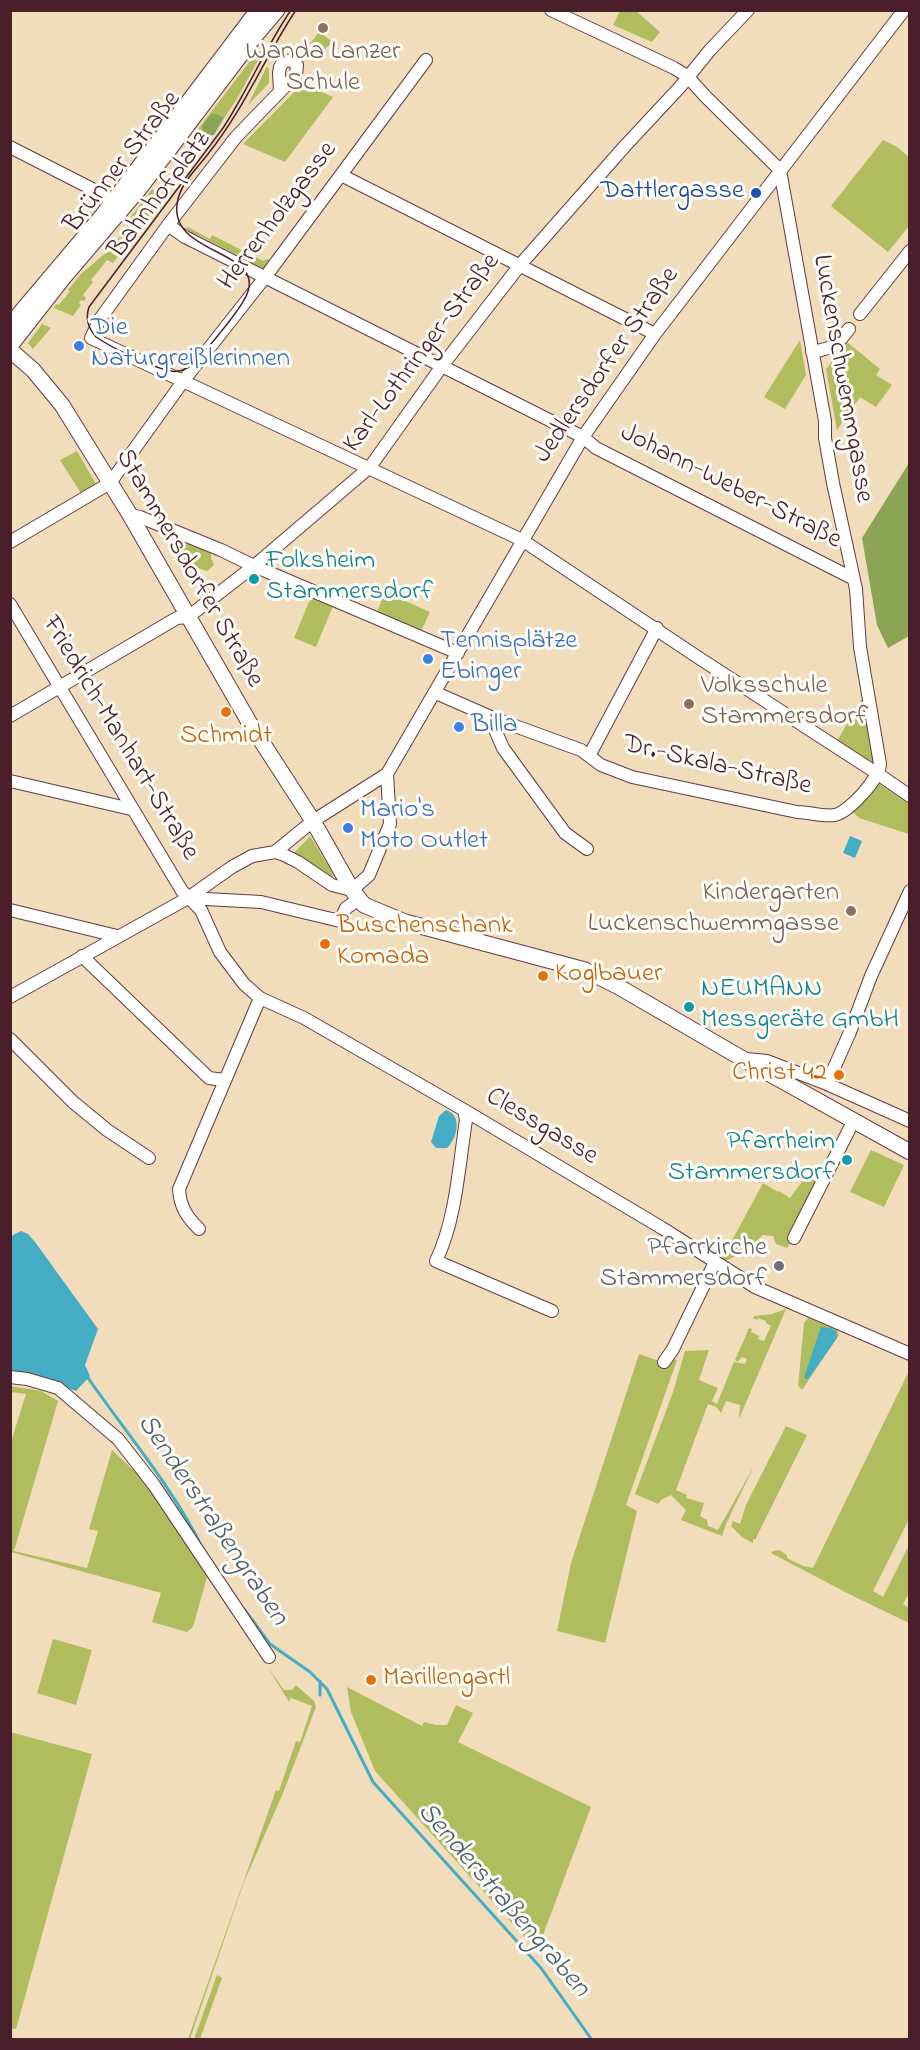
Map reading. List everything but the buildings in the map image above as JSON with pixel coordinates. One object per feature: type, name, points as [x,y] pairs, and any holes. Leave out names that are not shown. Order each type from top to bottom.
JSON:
[{"type":"main road","name":"Brünner Straße","points":[[10,348],[117,206],[254,16],[277,10]]},
{"type":"main road","name":"Brünner Straße","points":[[10,325],[117,206]]},
{"type":"main road","name":"Stammersdorfer Straße","points":[[10,348],[33,370],[62,405],[130,515],[249,722],[314,821],[355,894]]},
{"type":"main road","points":[[355,894],[364,905],[405,922],[585,970],[620,987],[742,1059],[909,1152]]},
{"type":"street","points":[[551,10],[687,76],[780,170]]},
{"type":"street","name":"Karl-Lothringer-Straße","points":[[10,716],[177,618],[188,617],[254,566],[370,467],[442,366],[520,265],[748,10]]},
{"type":"street","name":"Jedlersdorfer Straße","points":[[387,774],[583,437],[655,334],[904,10]]},
{"type":"street","name":"Herrenholzgasse","points":[[10,542],[110,483],[426,60]]},
{"type":"street","name":"Bahnhofplatz","points":[[184,381],[91,338],[100,319],[168,225],[236,137],[280,91]]},
{"type":"street","points":[[10,147],[104,195],[117,206]]},
{"type":"street","name":"Luckenschwemmgasse","points":[[780,170],[825,420],[825,438],[833,483],[859,607],[860,647],[880,764],[878,774]]},
{"type":"street","points":[[341,175],[655,334]]},
{"type":"street","name":"Johann-Weber-Straße","points":[[168,225],[185,237],[583,437],[596,448],[854,579]]},
{"type":"street","points":[[860,314],[909,251]]},
{"type":"street","points":[[812,352],[831,349],[849,329]]},
{"type":"street","points":[[184,381],[522,540],[909,796]]},
{"type":"street","points":[[130,515],[141,517],[458,653]]},
{"type":"street","name":"Friedrich-Manhart-Straße","points":[[10,604],[132,809],[188,898]]},
{"type":"street","points":[[589,756],[657,628]]},
{"type":"street","name":"Dr.-Skala-Straße","points":[[436,693],[493,718],[581,750],[601,765],[632,777],[797,813],[834,815],[848,808],[878,774]]},
{"type":"street","points":[[493,718],[495,732],[503,748],[565,833],[587,849]]},
{"type":"street","points":[[10,997],[188,898],[252,856],[275,852],[314,821],[387,774],[390,824],[369,875],[346,908],[340,921],[261,902],[188,898]]},
{"type":"street","points":[[10,781],[132,809]]},
{"type":"street","points":[[275,852],[298,862],[332,885],[355,894]]},
{"type":"street","points":[[827,1084],[909,891]]},
{"type":"street","name":"Clessgasse","points":[[188,898],[201,910],[220,952],[243,984],[260,998],[304,1018],[464,1110],[662,1228],[755,1287],[909,1354]]},
{"type":"street","points":[[10,910],[117,936]]},
{"type":"street","points":[[82,956],[209,1078],[224,1080]]},
{"type":"street","points":[[199,1229],[185,1215],[179,1189],[260,998]]},
{"type":"street","points":[[10,1039],[74,1102],[107,1130],[149,1158]]},
{"type":"street","points":[[742,1059],[767,1060],[909,1121]]},
{"type":"street","points":[[464,1110],[466,1120],[450,1216],[445,1240],[436,1261],[552,1311]]},
{"type":"street","points":[[794,1238],[854,1120]]},
{"type":"street","points":[[663,1362],[673,1349],[715,1262]]},
{"type":"street","points":[[10,1377],[27,1379],[58,1388],[118,1439],[154,1485],[269,1657]]},
{"type":"green space","points":[[620,11],[636,11],[660,32],[652,42],[613,25]]},
{"type":"green space","points":[[319,32],[333,42],[316,57],[306,49]]},
{"type":"green space","points":[[264,49],[237,99],[203,149],[191,139],[257,52]]},
{"type":"green space","points":[[267,66],[269,83],[248,105]]},
{"type":"green space","points":[[302,84],[333,97],[285,162],[243,144]]},
{"type":"green space","points":[[211,114],[224,118],[214,135],[204,135],[202,126]]},
{"type":"green space","points":[[883,140],[897,147],[909,157],[909,226],[888,252],[831,206]]},
{"type":"green space","points":[[152,189],[162,196],[113,263],[107,260],[91,280],[93,282],[83,295],[86,298],[84,301],[81,300],[79,303],[81,305],[73,316],[54,308],[56,304],[59,305],[81,274],[108,251],[126,229],[130,218]]},
{"type":"green space","points":[[186,228],[210,239],[212,235],[263,261],[267,259],[270,261],[264,269],[196,234],[194,236]]},
{"type":"green space","points":[[42,324],[51,328],[33,349],[28,343]]},
{"type":"green space","points":[[800,340],[806,375],[785,409],[764,397]]},
{"type":"green space","points":[[847,342],[880,369],[876,375],[892,385],[876,407],[860,397],[837,430],[826,369]]},
{"type":"green space","points":[[77,451],[96,484],[81,493],[60,460]]},
{"type":"green space","points":[[909,463],[909,636],[888,648],[877,625],[862,538]]},
{"type":"green space","points":[[186,539],[211,551],[214,565],[207,571],[196,567],[190,569],[178,548],[186,544],[184,542]]},
{"type":"green space","points":[[385,592],[430,612],[421,631],[377,612]]},
{"type":"green space","points":[[311,597],[333,606],[316,647],[294,638]]},
{"type":"green space","points":[[864,695],[874,763],[872,764],[837,741]]},
{"type":"green space","points":[[875,781],[909,804],[909,834],[859,818],[851,810]]},
{"type":"green space","points":[[310,836],[334,875],[330,879],[293,854]]},
{"type":"green space","points":[[871,1150],[904,1165],[884,1207],[850,1192]]},
{"type":"green space","points":[[807,1175],[820,1182],[787,1248],[776,1244],[773,1236],[763,1235],[757,1246],[725,1261],[722,1259],[763,1183],[790,1198]]},
{"type":"green space","points":[[786,1309],[739,1419],[740,1405],[726,1401],[721,1413],[716,1407],[708,1404],[676,1490],[687,1495],[686,1498],[704,1503],[700,1516],[707,1520],[708,1526],[718,1530],[754,1466],[722,1536],[681,1520],[686,1510],[671,1495],[658,1504],[635,1494],[673,1392],[685,1351],[709,1350],[699,1380],[718,1388],[712,1401],[717,1404],[734,1362],[745,1364],[747,1359],[742,1357],[738,1362],[735,1360],[749,1328],[752,1329],[751,1332],[759,1336],[758,1339],[764,1341],[771,1326],[766,1321],[753,1318],[754,1316],[772,1314]]},
{"type":"green space","points":[[808,1318],[837,1330],[839,1335],[802,1390],[798,1386],[804,1323]]},
{"type":"green space","points":[[639,1354],[665,1363],[671,1358],[677,1360],[626,1505],[637,1511],[605,1643],[557,1631],[571,1563]]},
{"type":"green space","points":[[909,1371],[909,1519],[873,1591],[883,1597],[909,1545],[909,1593],[903,1604],[909,1608],[909,1623],[771,1553],[779,1550],[787,1555],[787,1558],[813,1568]]},
{"type":"green space","points":[[10,1386],[41,1391],[58,1401],[14,1551],[87,1568],[98,1531],[89,1529],[112,1450],[147,1483],[207,1577],[193,1627],[187,1632],[152,1622],[161,1593],[11,1552],[11,1442],[26,1394],[11,1392]]},
{"type":"green space","points":[[786,1426],[807,1435],[753,1543],[742,1537],[731,1526],[733,1521],[740,1524],[746,1505]]},
{"type":"green space","points":[[53,1639],[92,1650],[76,1705],[37,1693]]},
{"type":"green space","points":[[267,1666],[284,1690],[292,1690],[296,1685],[314,1701],[316,1707],[283,1793],[244,1882],[190,2039],[188,2039],[276,1790],[279,1791],[296,1741],[300,1742],[312,1706],[291,1698],[289,1702]]},
{"type":"green space","points":[[347,1687],[422,1726],[424,1722],[447,1725],[456,1705],[473,1713],[458,1742],[591,1807],[537,1951],[375,1771],[351,1712]]},
{"type":"green space","points":[[10,1732],[92,1754],[16,2029],[10,2028]]},
{"type":"green space","points":[[217,1975],[222,1978],[200,2039],[194,2039]]},
{"type":"water","points":[[850,836],[862,841],[855,858],[843,853]]},
{"type":"water","points":[[446,1110],[455,1117],[456,1133],[447,1148],[436,1148],[431,1142],[439,1116]]},
{"type":"water","points":[[21,1231],[28,1234],[35,1242],[98,1329],[85,1365],[90,1376],[76,1391],[55,1383],[11,1374],[11,1236]]},
{"type":"water","points":[[821,1327],[836,1331],[837,1338],[806,1379],[804,1377]]},
{"type":"waterway","name":"Senderstraßengraben","points":[[86,1375],[163,1482],[203,1549]]},
{"type":"waterway","name":"Senderstraßengraben","points":[[244,1609],[270,1644],[310,1672],[327,1689],[373,1782],[541,1968],[592,2040]]},
{"type":"waterway","points":[[320,1681],[320,1695]]},
{"type":"tram line","points":[[291,10],[223,128],[89,307],[88,323],[96,337],[149,364],[171,371],[181,371],[190,367],[226,325],[247,294],[249,279],[242,268],[199,242],[186,231],[178,218],[178,199],[187,181],[233,119],[296,10]]},
{"type":"place","name":"Wanda Lanzer Schule","points":[[323,28]]},
{"type":"place","name":"Dattlergasse","points":[[756,193]]},
{"type":"place","name":"Die Naturgreißlerinnen","points":[[79,346]]},
{"type":"place","name":"Folksheim Stammersdorf","points":[[254,579]]},
{"type":"place","name":"Tennisplätze Ebinger","points":[[428,659]]},
{"type":"place","name":"Volksschule Stammersdorf","points":[[689,704]]},
{"type":"place","name":"Schmidt","points":[[226,712]]},
{"type":"place","name":"Billa","points":[[459,727]]},
{"type":"place","name":"Mario's Moto Outlet","points":[[348,828]]},
{"type":"place","name":"Kindergarten Luckenschwemmgasse","points":[[851,911]]},
{"type":"place","name":"Buschenschank Komada","points":[[325,944]]},
{"type":"place","name":"Koglbauer","points":[[543,976]]},
{"type":"place","name":"NEUMANN Messgeräte GmbH","points":[[689,1007]]},
{"type":"place","name":"Christ 42","points":[[839,1075]]},
{"type":"place","name":"Pfarrheim Stammersdorf","points":[[847,1160]]},
{"type":"place","name":"Pfarrkirche Stammersdorf","points":[[779,1266]]},
{"type":"place","name":"Marillengartl","points":[[371,1680]]}]
